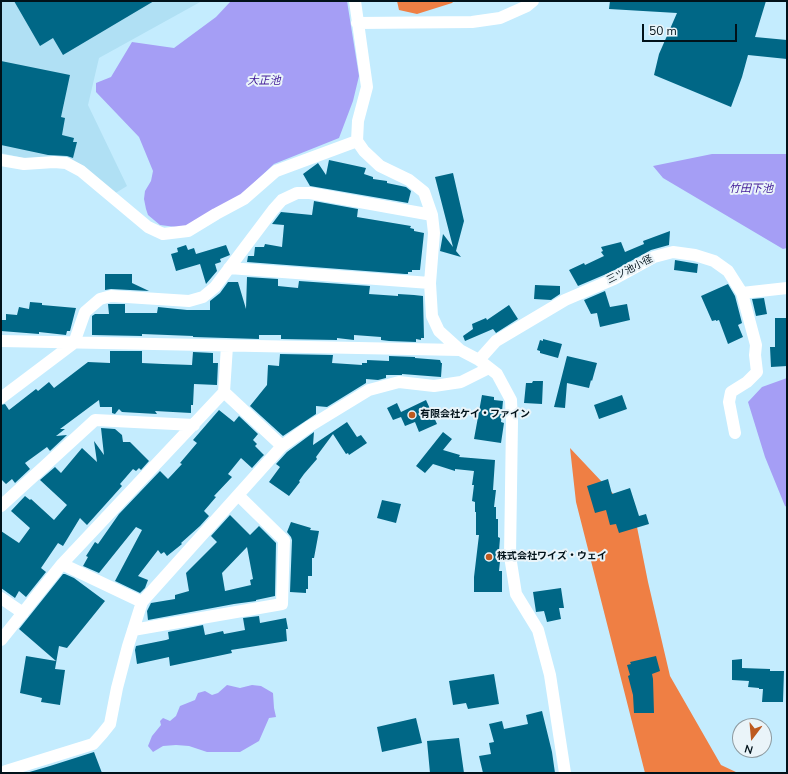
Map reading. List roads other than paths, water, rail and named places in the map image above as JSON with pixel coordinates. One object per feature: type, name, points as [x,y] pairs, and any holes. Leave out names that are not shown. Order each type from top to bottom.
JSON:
[{"type":"street","points":[[355,1],[367,87],[358,121],[357,141],[364,151],[380,166],[409,180],[424,192],[432,215],[434,233],[430,283],[432,316],[439,332],[460,350],[478,360],[497,374],[511,400],[510,556],[516,594],[538,630],[550,675],[565,773]]},
{"type":"street","points":[[357,23],[472,22],[500,18],[528,6],[533,1]]},
{"type":"street","points":[[1,160],[24,164],[54,162],[66,163],[82,171],[148,227],[163,234],[188,231],[244,199],[276,171],[357,141]]},
{"type":"street","points":[[1,398],[74,342],[85,312],[100,300],[112,296],[190,301],[203,297],[215,287],[273,210],[282,200],[296,193],[310,193],[432,215]]},
{"type":"street","name":"三ツ池小径","points":[[478,360],[496,342],[565,300],[614,279],[654,257],[673,252],[695,255],[714,261],[728,271],[742,293],[756,345],[755,355],[757,372],[747,382],[731,392],[728,402],[735,433]]},
{"type":"street","points":[[229,268],[430,283]]},
{"type":"street","points":[[742,293],[787,288]]},
{"type":"street","points":[[1,342],[74,342],[460,350]]},
{"type":"street","points":[[1,640],[62,564],[224,392],[227,346]]},
{"type":"street","points":[[4,773],[6,770],[93,744],[102,734],[110,724],[117,688],[142,602],[282,446],[310,426],[369,390],[399,382],[434,386],[461,382],[489,368]]},
{"type":"street","points":[[224,392],[282,446]]},
{"type":"street","points":[[1,506],[95,420],[194,425]]},
{"type":"street","points":[[133,630],[282,604],[284,540],[238,495]]},
{"type":"street","points":[[62,564],[142,602]]},
{"type":"street","points":[[1,598],[23,613]]},
{"type":"water","name":"大正池","points":[[231,1],[347,1],[359,76],[353,101],[339,138],[274,164],[240,196],[184,228],[160,225],[148,215],[146,209],[144,199],[145,191],[151,181],[153,171],[139,137],[96,92],[96,83],[111,77],[132,42],[174,48],[216,17]]},
{"type":"water","name":"竹田下池","points":[[712,154],[787,154],[787,248],[783,249],[663,178],[653,166]]},
{"type":"water","points":[[787,378],[787,507],[785,506],[765,457],[748,402],[762,387]]},
{"type":"water","points":[[227,685],[240,688],[252,685],[261,686],[273,693],[276,717],[269,718],[259,741],[240,752],[207,752],[189,746],[176,745],[163,746],[153,752],[148,746],[152,736],[161,725],[160,721],[163,718],[170,721],[176,716],[180,706],[195,700],[198,693],[205,691],[212,695],[218,693]]},
{"type":"place","name":"有限会社ケイ・ファイン","points":[[412,415]]},
{"type":"place","name":"株式会社ワイズ・ウェイ","points":[[489,557]]}]
